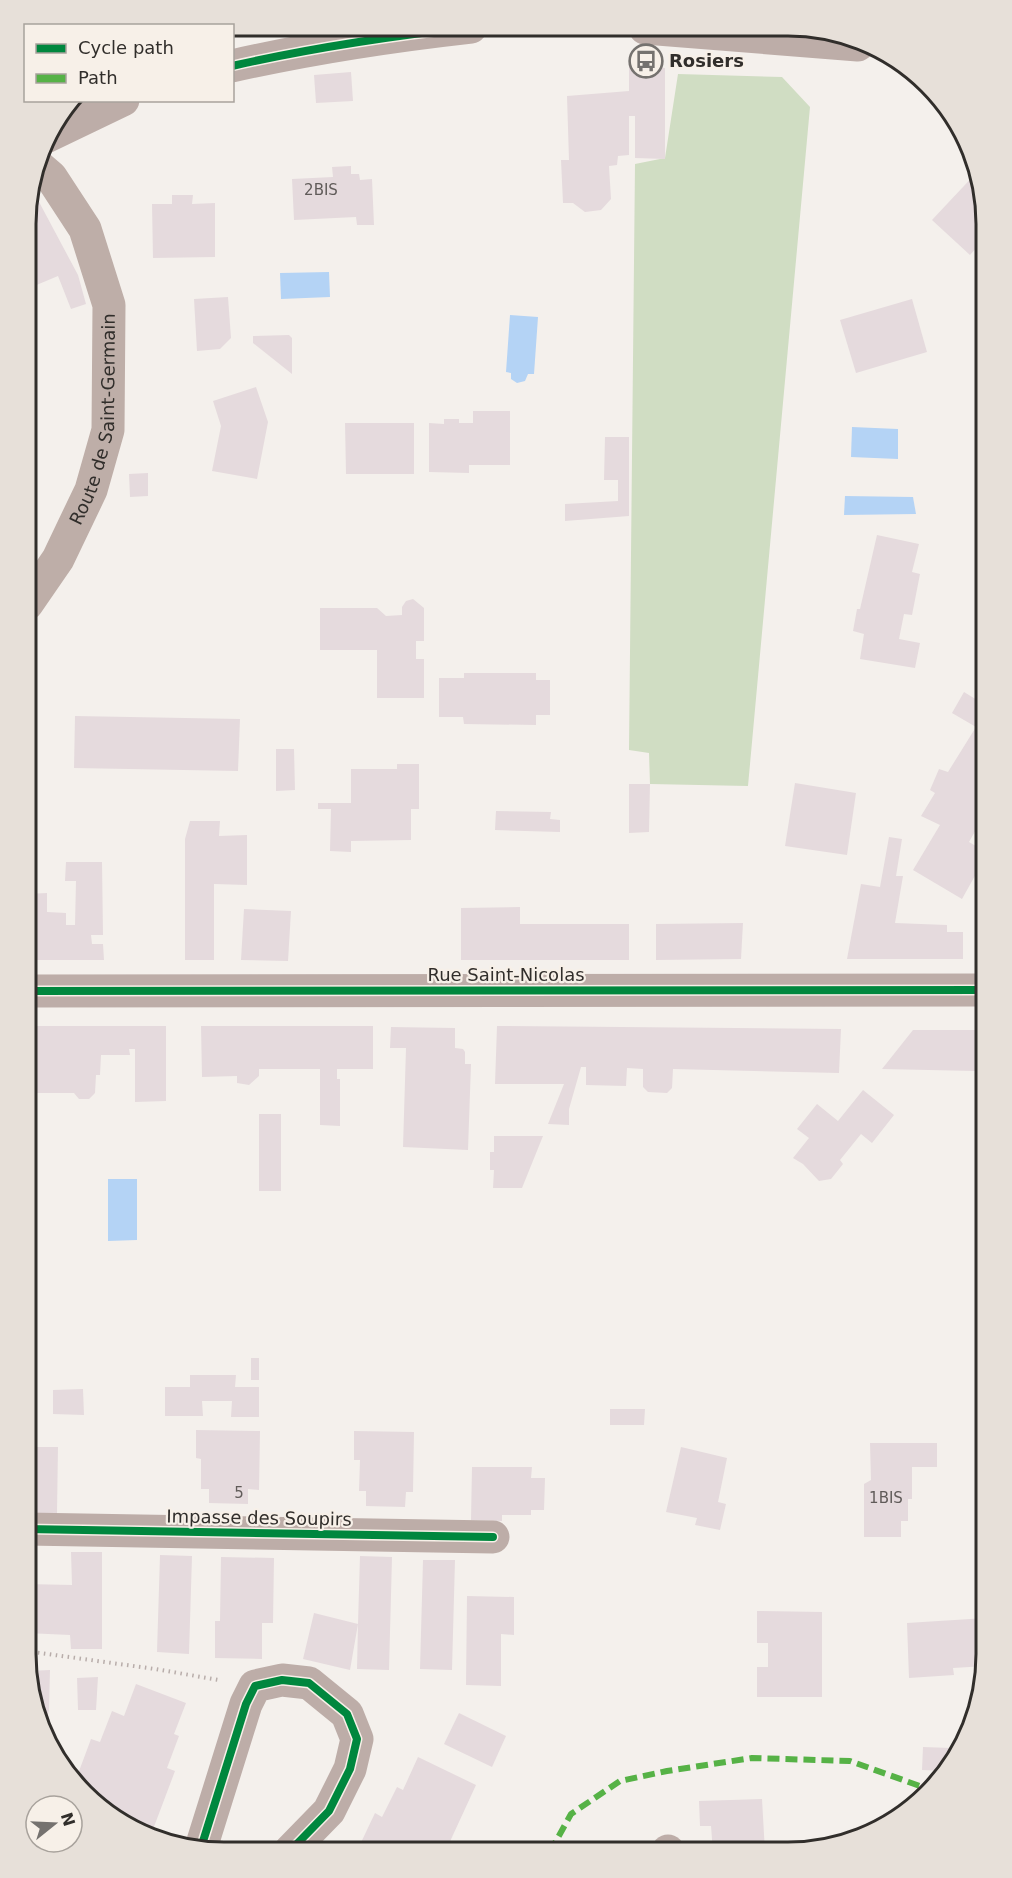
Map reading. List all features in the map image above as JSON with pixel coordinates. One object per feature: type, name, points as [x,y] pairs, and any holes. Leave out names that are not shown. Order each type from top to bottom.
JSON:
[{"type":"main road","name":"Route de Saint-Germain","points":[[36,591],[58,559],[92,490],[108,430],[109,305],[85,229],[51,177],[44,171]]},
{"type":"street","points":[[234,66],[286,54],[398,36]]},
{"type":"street","points":[[745,36],[838,43]]},
{"type":"street","points":[[61,130],[119,102]]},
{"type":"street","name":"Rue Saint-Nicolas","points":[[36,991],[976,990]]},
{"type":"street","name":"Impasse des Soupirs","points":[[36,1529],[493,1537]]},
{"type":"street","points":[[203,1840],[246,1704],[255,1686],[282,1680],[309,1683],[347,1714],[357,1739],[350,1769],[329,1811],[299,1842]]},
{"type":"path","points":[[36,1653],[155,1668],[255,1686]]},
{"type":"green space","points":[[678,74],[782,77],[810,107],[748,786],[650,784],[649,753],[629,750],[635,164],[665,158]]},
{"type":"water","points":[[329,272],[330,297],[281,299],[280,273]]},
{"type":"water","points":[[510,315],[538,317],[534,374],[528,374],[525,381],[517,383],[511,379],[511,373],[506,372]]},
{"type":"water","points":[[852,427],[898,429],[898,459],[851,457]]},
{"type":"water","points":[[845,496],[913,497],[916,514],[844,515]]},
{"type":"water","points":[[108,1179],[137,1179],[137,1240],[108,1241]]},
{"type":"building","points":[[629,65],[665,68],[665,159],[635,158],[635,116],[629,116],[629,155],[618,156],[617,165],[609,166],[611,199],[601,210],[585,212],[573,203],[563,203],[561,160],[569,160],[567,96],[629,91]]},
{"type":"building","points":[[351,72],[353,101],[316,103],[314,75]]},
{"type":"building","points":[[351,166],[351,174],[359,174],[360,180],[372,179],[374,225],[357,225],[356,217],[294,220],[292,179],[333,177],[332,167]]},
{"type":"building","points":[[970,179],[974,199],[976,248],[970,255],[932,220]]},
{"type":"building","points":[[172,195],[193,195],[192,204],[215,203],[215,257],[153,258],[152,204],[172,204]]},
{"type":"building","points":[[38,200],[78,275],[86,304],[71,309],[58,276],[36,285]]},
{"type":"building","points":[[228,297],[231,338],[220,349],[197,351],[194,299]]},
{"type":"building","points":[[912,299],[927,352],[856,373],[840,320]]},
{"type":"building","points":[[289,335],[292,338],[292,374],[253,343],[253,336]]},
{"type":"building","points":[[256,387],[268,422],[257,479],[212,471],[221,426],[213,401]]},
{"type":"building","points":[[473,411],[510,411],[510,465],[469,465],[469,473],[429,472],[429,423],[444,424],[444,419],[459,419],[459,423],[473,423]]},
{"type":"building","points":[[345,423],[414,423],[414,474],[346,474]]},
{"type":"building","points":[[605,437],[629,437],[629,516],[565,521],[565,504],[618,501],[618,480],[604,480]]},
{"type":"building","points":[[148,473],[148,496],[130,497],[129,474]]},
{"type":"building","points":[[877,535],[919,544],[912,572],[920,574],[912,615],[904,614],[899,639],[920,643],[915,668],[860,659],[864,634],[853,631]]},
{"type":"building","points":[[413,599],[424,608],[424,641],[416,641],[416,659],[424,659],[424,698],[377,698],[377,650],[320,650],[320,608],[377,608],[386,616],[402,615],[402,607],[406,601]]},
{"type":"building","points":[[464,673],[536,673],[536,680],[550,680],[550,715],[536,715],[536,725],[464,724],[463,717],[439,717],[439,678],[464,678]]},
{"type":"building","points":[[964,692],[976,699],[976,727],[952,713]]},
{"type":"building","points":[[75,716],[240,719],[238,771],[74,768]]},
{"type":"building","points":[[976,727],[976,830],[969,842],[976,846],[976,874],[962,899],[913,870],[940,825],[921,816],[935,793],[930,790],[939,769],[948,772]]},
{"type":"building","points":[[276,749],[294,749],[295,790],[276,791]]},
{"type":"building","points":[[397,764],[419,764],[419,809],[411,809],[411,840],[351,841],[351,852],[330,851],[331,809],[318,809],[318,803],[351,803],[351,769],[397,769]]},
{"type":"building","points":[[795,783],[856,793],[847,855],[785,846]]},
{"type":"building","points":[[629,784],[650,784],[649,832],[629,833]]},
{"type":"building","points":[[496,811],[551,812],[550,819],[560,820],[560,832],[495,830]]},
{"type":"building","points":[[190,821],[220,821],[219,836],[247,835],[247,885],[214,884],[214,960],[185,960],[185,839]]},
{"type":"building","points":[[889,837],[902,839],[896,876],[903,876],[895,923],[947,925],[947,932],[963,932],[963,959],[847,959],[861,884],[880,887]]},
{"type":"building","points":[[66,862],[102,862],[103,935],[91,935],[92,944],[103,944],[104,960],[36,960],[36,894],[47,893],[47,912],[66,913],[66,925],[75,925],[76,881],[65,881]]},
{"type":"building","points":[[520,907],[520,924],[629,924],[629,960],[461,960],[461,908]]},
{"type":"building","points":[[244,909],[291,911],[288,961],[241,960]]},
{"type":"building","points":[[743,923],[741,959],[656,960],[656,924]]},
{"type":"building","points":[[36,1026],[166,1026],[166,1101],[135,1102],[135,1049],[129,1049],[130,1055],[101,1055],[100,1075],[96,1075],[95,1093],[89,1099],[79,1099],[74,1093],[36,1093]]},
{"type":"building","points":[[201,1026],[373,1026],[373,1069],[337,1069],[337,1079],[340,1079],[340,1126],[320,1125],[320,1069],[259,1069],[259,1076],[249,1085],[237,1083],[237,1076],[202,1077]]},
{"type":"building","points":[[497,1026],[841,1029],[839,1073],[673,1069],[672,1088],[667,1093],[648,1092],[643,1087],[643,1069],[627,1068],[626,1086],[586,1085],[586,1067],[581,1067],[569,1109],[569,1125],[548,1124],[564,1084],[495,1084]]},
{"type":"building","points":[[391,1027],[455,1028],[455,1048],[463,1049],[465,1064],[471,1064],[468,1150],[403,1147],[406,1048],[390,1048]]},
{"type":"building","points":[[913,1030],[976,1030],[975,1071],[882,1069]]},
{"type":"building","points":[[863,1090],[894,1115],[872,1143],[861,1134],[840,1160],[843,1164],[831,1179],[819,1181],[803,1164],[793,1158],[809,1138],[797,1129],[817,1104],[838,1121]]},
{"type":"building","points":[[259,1114],[281,1114],[281,1191],[259,1191]]},
{"type":"building","points":[[494,1136],[543,1136],[522,1188],[493,1188],[494,1170],[490,1170],[490,1152],[494,1152]]},
{"type":"building","points":[[251,1358],[259,1358],[259,1380],[251,1380]]},
{"type":"building","points":[[190,1375],[236,1375],[235,1387],[259,1387],[259,1417],[231,1417],[232,1401],[202,1401],[203,1416],[165,1416],[165,1387],[190,1387]]},
{"type":"building","points":[[83,1389],[84,1415],[53,1414],[53,1390]]},
{"type":"building","points":[[610,1409],[645,1409],[644,1425],[610,1425]]},
{"type":"building","points":[[196,1430],[260,1431],[259,1490],[248,1489],[248,1504],[209,1503],[209,1489],[201,1489],[201,1459],[196,1458]]},
{"type":"building","points":[[354,1431],[414,1432],[413,1492],[406,1492],[405,1507],[366,1506],[366,1491],[359,1491],[360,1460],[354,1460]]},
{"type":"building","points":[[870,1443],[937,1443],[937,1467],[912,1467],[912,1499],[908,1499],[908,1521],[901,1521],[901,1537],[864,1537],[864,1484],[871,1480]]},
{"type":"building","points":[[36,1447],[58,1447],[57,1513],[36,1513]]},
{"type":"building","points":[[681,1447],[727,1458],[718,1502],[726,1504],[720,1530],[695,1525],[697,1518],[666,1512]]},
{"type":"building","points":[[472,1467],[532,1467],[531,1478],[545,1478],[544,1510],[531,1510],[531,1515],[502,1515],[502,1521],[471,1520]]},
{"type":"building","points":[[71,1552],[102,1552],[102,1649],[71,1649],[70,1635],[36,1633],[36,1584],[72,1585]]},
{"type":"building","points":[[160,1555],[192,1556],[189,1654],[157,1652]]},
{"type":"building","points":[[360,1556],[392,1557],[389,1670],[357,1669]]},
{"type":"building","points":[[221,1557],[274,1558],[273,1623],[262,1623],[262,1659],[215,1658],[215,1621],[220,1621]]},
{"type":"building","points":[[423,1560],[455,1560],[452,1670],[420,1669]]},
{"type":"building","points":[[467,1596],[514,1597],[514,1635],[501,1634],[501,1686],[466,1685]]},
{"type":"building","points":[[757,1611],[822,1612],[822,1697],[757,1697],[757,1667],[768,1667],[768,1643],[757,1643]]},
{"type":"building","points":[[314,1613],[358,1624],[350,1670],[303,1659]]},
{"type":"building","points":[[976,1619],[976,1667],[953,1668],[954,1675],[909,1678],[907,1623]]},
{"type":"building","points":[[50,1670],[47,1717],[40,1691],[37,1671]]},
{"type":"building","points":[[98,1677],[96,1710],[78,1710],[77,1678]]},
{"type":"building","points":[[136,1684],[186,1703],[174,1734],[179,1736],[167,1768],[175,1771],[153,1828],[130,1817],[110,1803],[91,1787],[79,1772],[91,1739],[100,1742],[112,1711],[124,1716]]},
{"type":"building","points":[[459,1713],[506,1736],[492,1767],[444,1744]]},
{"type":"building","points":[[923,1747],[951,1748],[935,1770],[922,1770]]},
{"type":"building","points":[[418,1757],[476,1785],[450,1842],[361,1842],[375,1813],[382,1817],[397,1787],[403,1790]]},
{"type":"building","points":[[762,1799],[764,1842],[712,1842],[711,1826],[700,1826],[699,1801]]},
{"type":"marked path","points":[[556,1842],[571,1814],[620,1781],[752,1758],[850,1761],[921,1787]]},
{"type":"cycle path","points":[[234,66],[398,36]]},
{"type":"cycle path","points":[[36,991],[976,990]]},
{"type":"cycle path","points":[[36,1529],[493,1537]]},
{"type":"cycle path","points":[[203,1840],[246,1704],[255,1686],[282,1680],[309,1683],[347,1714],[357,1739],[350,1769],[329,1811],[299,1842]]},
{"type":"place","name":"Rosiers","points":[[646,61]]}]
